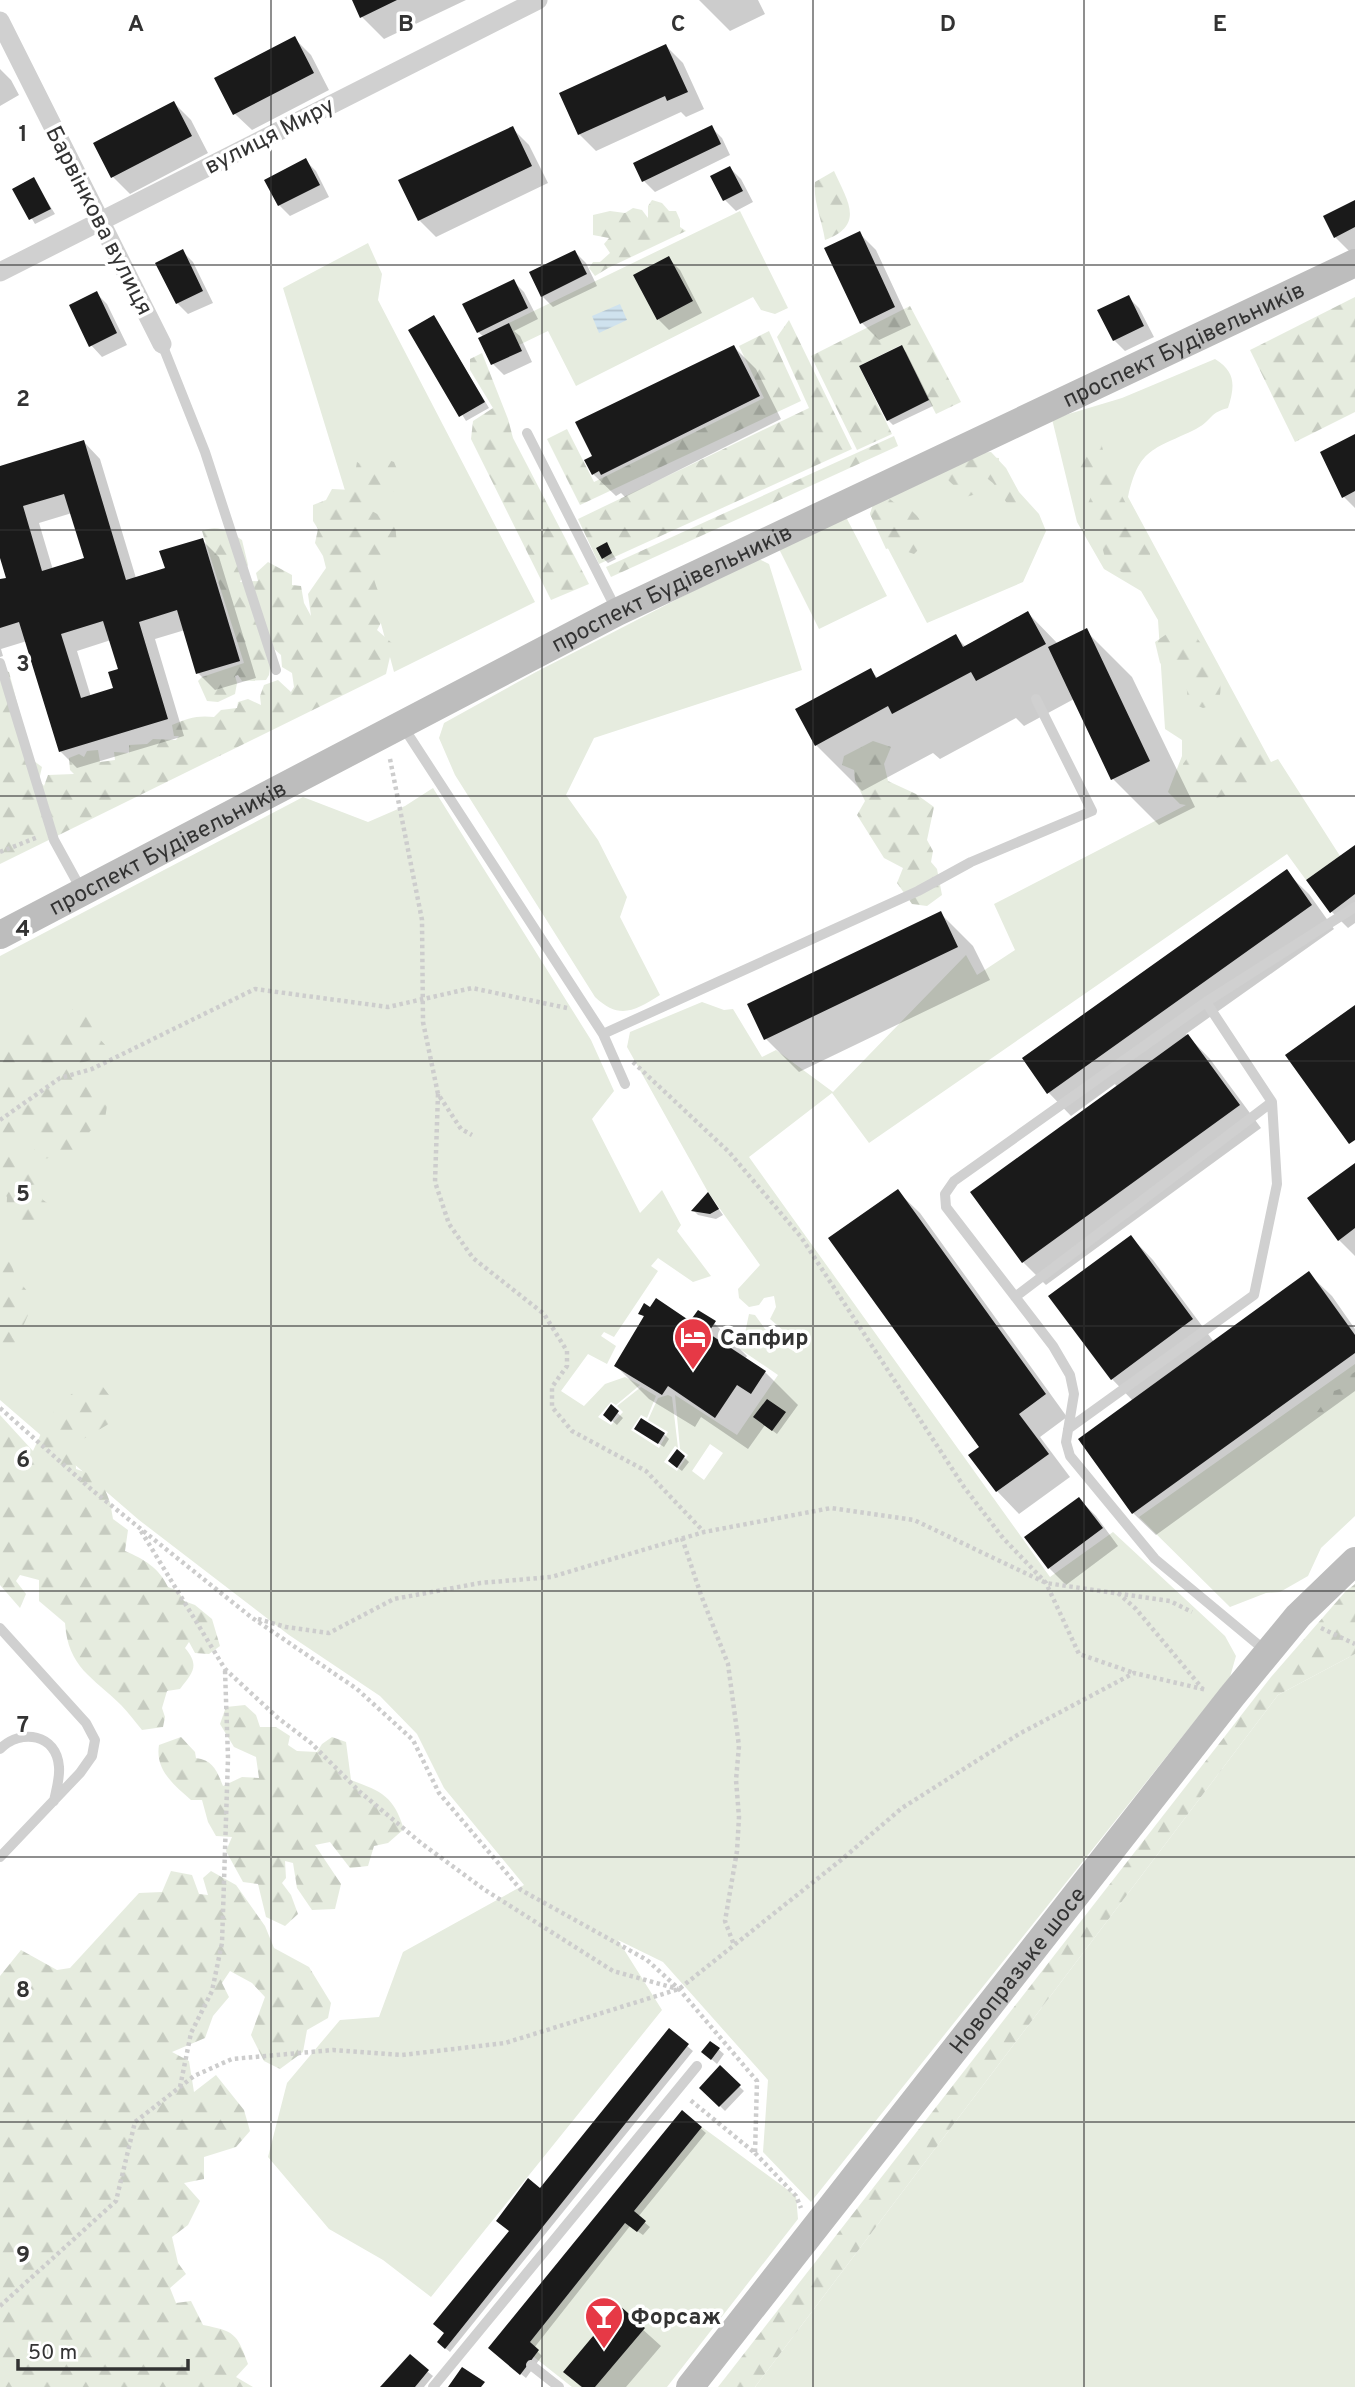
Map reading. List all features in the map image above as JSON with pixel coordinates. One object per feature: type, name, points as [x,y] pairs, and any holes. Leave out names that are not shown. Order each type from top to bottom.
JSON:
[{"type":"street","name":"вулиця Миру","points":[[0,272],[538,0]]},
{"type":"street","name":"Барвінкова вулиця","points":[[0,21],[162,344]]},
{"type":"street","name":"проспект Будівельників","points":[[0,935],[617,612],[1355,263]]},
{"type":"street","name":"Новопразьке шосе","points":[[690,2387],[1232,1696],[1298,1616],[1355,1561]]},
{"type":"lane","points":[[162,344],[217,487],[276,670]]},
{"type":"lane","points":[[527,433],[617,612]]},
{"type":"lane","points":[[0,663],[51,832],[82,891]]},
{"type":"lane","points":[[603,1034],[918,891],[971,862],[1092,811],[1036,699]]},
{"type":"lane","points":[[393,728],[603,1034],[625,1084]]},
{"type":"lane","points":[[1268,1652],[1155,1559],[1070,1455],[1066,1442],[1074,1394],[1070,1375],[1053,1346],[946,1207],[945,1194],[954,1181],[1206,1002],[1355,907]]},
{"type":"lane","points":[[1068,1429],[1254,1295],[1277,1184],[1272,1102],[1206,1002]]},
{"type":"lane","points":[[1015,1297],[1272,1102]]},
{"type":"lane","points":[[0,1628],[86,1723],[96,1740],[92,1756],[80,1773],[0,1857]]},
{"type":"lane","points":[[0,1749],[8,1741],[31,1736],[52,1748],[60,1769],[54,1802]]},
{"type":"lane","points":[[433,2387],[697,2066]]},
{"type":"lane","points":[[531,2365],[559,2387]]},
{"type":"path","points":[[393,728],[422,920],[423,1022],[438,1094],[435,1182],[449,1224],[472,1258],[544,1314],[567,1351],[566,1366],[552,1387],[552,1407],[572,1431],[646,1471],[704,1532]]},
{"type":"path","points":[[0,852],[51,832]]},
{"type":"path","points":[[0,1120],[60,1077],[92,1069],[255,989],[388,1007],[472,988],[569,1008],[603,1034]]},
{"type":"path","points":[[632,1061],[729,1152],[801,1237],[964,1487],[1003,1538],[1046,1583],[1079,1654],[1133,1673],[1232,1696]]},
{"type":"path","points":[[438,1094],[461,1129],[472,1136]]},
{"type":"path","points":[[0,1408],[92,1490],[251,1617],[357,1689],[413,1740],[439,1793],[521,1891],[647,1960],[679,1989],[757,2081],[755,2153]]},
{"type":"path","points":[[251,1617],[286,1627],[329,1633],[394,1599],[480,1583],[551,1577],[704,1532],[831,1508],[914,1520],[1046,1583],[1170,1601],[1194,1614]]},
{"type":"path","points":[[139,1527],[225,1670],[278,1718],[311,1743],[360,1792],[421,1843],[485,1890],[613,1970],[679,1989]]},
{"type":"path","points":[[682,1538],[728,1664],[739,1746],[736,1780],[739,1817],[737,1851],[725,1921],[734,1945]]},
{"type":"path","points":[[1117,1593],[1136,1609],[1203,1689]]},
{"type":"path","points":[[1298,1616],[1355,1644]]},
{"type":"path","points":[[180,2087],[191,2033],[212,1991],[222,1943],[228,1758],[225,1670]]},
{"type":"path","points":[[0,2306],[116,2201],[135,2122],[194,2076],[232,2059],[333,2050],[402,2055],[505,2043],[679,1989],[842,1860],[902,1808],[1019,1734],[1133,1673]]},
{"type":"path","points":[[678,2090],[755,2153],[796,2196],[811,2232]]},
{"type":"green space","points":[[834,171],[848,202],[849,219],[846,227],[838,234],[825,240],[816,204],[815,182]]},
{"type":"green space","points":[[652,200],[662,203],[669,211],[676,211],[680,227],[686,231],[595,276],[589,268],[593,262],[600,262],[610,253],[604,244],[609,238],[593,235],[593,215],[610,211],[625,213],[633,208],[642,210],[648,218],[648,206]]},
{"type":"green space","points":[[740,211],[788,308],[775,314],[761,310],[753,297],[576,386],[548,331],[519,345],[509,323]]},
{"type":"green space","points":[[368,243],[382,274],[378,300],[535,602],[394,672],[347,497],[283,288]]},
{"type":"green space","points":[[1355,297],[1355,412],[1295,442],[1250,350]]},
{"type":"green space","points":[[910,306],[961,402],[936,414],[901,345],[859,366],[892,434],[857,450],[811,356]]},
{"type":"green space","points":[[789,320],[852,449],[599,564],[578,519],[809,408],[777,337]]},
{"type":"green space","points":[[769,331],[801,401],[580,505],[547,439],[567,429],[594,482],[764,398],[739,346]]},
{"type":"green space","points":[[482,353],[513,438],[589,584],[551,600],[471,439],[473,421],[493,408],[470,370],[470,359]]},
{"type":"green space","points":[[1215,359],[1230,374],[1232,393],[1228,408],[1214,414],[1199,427],[1149,453],[1137,469],[1128,497],[1271,762],[1278,759],[1340,856],[1306,880],[1287,854],[869,1143],[832,1093],[749,1157],[1050,1577],[1113,1532],[1225,1636],[1236,1656],[1230,1677],[811,2202],[763,2152],[768,2080],[663,1962],[618,1940],[662,2010],[431,2297],[383,2260],[329,2229],[268,2157],[287,2083],[340,2020],[379,2017],[403,1952],[524,1885],[444,1788],[417,1734],[380,1696],[289,1635],[139,1520],[0,1400],[0,956],[303,797],[368,822],[405,806],[433,788],[591,1040],[614,1091],[592,1119],[640,1213],[662,1190],[681,1225],[677,1231],[711,1276],[693,1282],[658,1258],[651,1266],[658,1271],[614,1337],[604,1332],[601,1336],[616,1346],[607,1364],[588,1354],[561,1391],[584,1406],[605,1384],[625,1377],[640,1385],[616,1405],[611,1402],[598,1417],[611,1425],[623,1412],[617,1406],[641,1387],[656,1396],[647,1418],[641,1415],[631,1430],[659,1448],[668,1432],[648,1420],[658,1398],[668,1395],[672,1397],[678,1448],[675,1446],[664,1462],[677,1471],[688,1455],[680,1449],[675,1395],[737,1435],[778,1375],[734,1345],[737,1338],[741,1339],[745,1333],[749,1314],[755,1315],[765,1329],[779,1337],[782,1344],[795,1352],[800,1345],[770,1319],[776,1307],[774,1296],[764,1298],[759,1305],[749,1307],[739,1298],[738,1289],[760,1265],[708,1192],[627,1047],[630,1032],[702,1002],[724,1010],[733,1009],[762,1057],[776,1050],[833,1092],[966,955],[977,975],[1015,950],[994,904],[1186,805],[1180,804],[1168,792],[1182,756],[1182,740],[1165,729],[1158,620],[1141,591],[1104,569],[1077,522],[1052,419],[1122,398]],"holes":[[[710,1444],[723,1453],[704,1480],[692,1471]]]},
{"type":"green space","points":[[894,436],[898,446],[611,577],[606,567]]},
{"type":"green space","points":[[1100,438],[1107,467],[1151,552],[1137,582],[1106,562],[1100,538],[1085,510],[1094,490],[1074,459],[1085,445]]},
{"type":"green space","points":[[991,452],[1006,468],[1019,492],[1039,514],[1046,531],[1023,582],[927,623],[870,514],[874,502],[979,453]]},
{"type":"green space","points":[[381,457],[394,462],[401,479],[395,492],[375,492],[369,500],[370,510],[379,515],[397,513],[397,551],[371,559],[376,586],[388,610],[377,630],[393,644],[386,674],[0,864],[0,669],[9,672],[34,761],[42,767],[39,780],[44,786],[48,775],[74,774],[70,770],[69,758],[79,754],[84,757],[87,751],[98,750],[100,762],[115,760],[114,752],[129,753],[129,745],[147,744],[153,739],[176,740],[179,736],[174,736],[172,725],[198,717],[214,717],[221,710],[237,708],[238,702],[248,699],[261,705],[260,696],[264,685],[278,680],[291,692],[294,687],[292,673],[282,667],[281,655],[273,648],[266,680],[242,681],[238,675],[235,676],[235,694],[218,702],[207,701],[198,681],[202,677],[244,663],[202,531],[218,528],[242,540],[248,565],[240,582],[258,581],[256,573],[268,562],[292,575],[292,585],[301,586],[304,603],[311,616],[308,594],[326,568],[315,543],[318,529],[313,521],[313,505],[326,500],[332,489],[352,490],[357,462],[367,467]]},
{"type":"green space","points":[[982,457],[999,458],[999,468],[1005,482],[1016,487],[1019,502],[1011,509],[993,483],[984,476],[976,494],[966,497],[948,480],[956,461]]},
{"type":"green space","points":[[886,496],[896,504],[898,510],[911,510],[920,519],[914,527],[920,548],[914,554],[893,547],[886,549],[870,514],[874,502]]},
{"type":"green space","points":[[846,517],[887,596],[819,629],[779,549]]},
{"type":"green space","points":[[757,558],[769,564],[802,670],[594,738],[566,795],[598,840],[627,897],[620,917],[660,995],[635,1009],[612,1009],[595,997],[455,775],[439,738],[444,723],[536,672]]},
{"type":"green space","points":[[1188,626],[1218,673],[1220,694],[1217,704],[1203,708],[1188,702],[1185,671],[1172,672],[1160,663],[1155,642],[1174,629]]},
{"type":"green space","points":[[1243,723],[1249,724],[1269,761],[1264,784],[1211,799],[1183,779],[1183,764],[1193,750],[1208,748],[1224,753]]},
{"type":"green space","points":[[873,741],[891,747],[884,764],[888,781],[916,794],[934,807],[927,840],[933,851],[931,862],[937,869],[942,895],[927,906],[912,904],[897,883],[903,868],[884,858],[857,815],[865,801],[855,780],[854,770],[842,765],[844,756]]},
{"type":"green space","points":[[83,999],[93,1003],[102,1023],[95,1034],[108,1048],[95,1059],[76,1064],[83,1081],[107,1106],[104,1125],[90,1131],[81,1152],[38,1160],[34,1151],[36,1136],[24,1132],[13,1154],[32,1168],[43,1200],[60,1212],[45,1228],[6,1222],[7,1197],[0,1188],[0,1051],[18,1036],[31,1030],[45,1037],[63,1034],[61,1021]]},
{"type":"green space","points":[[14,1243],[12,1265],[15,1275],[29,1293],[28,1315],[20,1333],[13,1334],[16,1342],[13,1351],[1,1357],[0,1245]]},
{"type":"green space","points":[[1355,1364],[1355,1516],[1321,1548],[1308,1576],[1280,1592],[1266,1593],[1230,1607],[1139,1517]]},
{"type":"green space","points":[[1355,1372],[1355,1399],[1348,1401],[1330,1418],[1317,1412],[1325,1401],[1331,1402],[1334,1391],[1345,1387],[1344,1378]]},
{"type":"green space","points":[[82,1386],[103,1387],[115,1403],[112,1422],[75,1444],[76,1469],[100,1477],[110,1502],[113,1519],[128,1530],[125,1551],[150,1565],[168,1587],[178,1591],[184,1601],[195,1605],[212,1619],[220,1646],[209,1654],[195,1653],[189,1642],[185,1648],[190,1654],[193,1669],[180,1689],[167,1691],[162,1708],[165,1717],[163,1727],[142,1730],[121,1705],[84,1670],[71,1651],[65,1623],[39,1601],[39,1580],[20,1575],[16,1581],[26,1594],[20,1608],[0,1585],[0,1415],[33,1451],[52,1414]]},
{"type":"green space","points":[[1355,1584],[1355,1654],[1278,1695],[755,2387],[718,2387],[1271,1677]]},
{"type":"green space","points":[[1355,1654],[1355,2387],[755,2387],[1278,1695]]},
{"type":"green space","points":[[245,1705],[256,1715],[260,1727],[276,1727],[290,1736],[288,1745],[297,1751],[317,1752],[322,1744],[332,1737],[346,1742],[351,1780],[379,1792],[391,1802],[404,1829],[388,1843],[374,1846],[368,1866],[350,1868],[330,1842],[315,1845],[341,1884],[335,1909],[312,1910],[297,1888],[293,1863],[285,1861],[286,1878],[282,1883],[291,1895],[298,1914],[285,1926],[266,1917],[258,1884],[243,1882],[226,1851],[232,1837],[216,1836],[208,1822],[202,1800],[191,1800],[172,1782],[163,1769],[158,1754],[159,1745],[181,1737],[195,1752],[196,1758],[207,1761],[214,1767],[223,1786],[242,1777],[259,1778],[256,1757],[234,1747],[220,1724],[226,1707]]},
{"type":"green space","points":[[171,1871],[192,1875],[199,1894],[208,1895],[203,1878],[211,1871],[236,1885],[265,1926],[274,1948],[309,1967],[331,2003],[328,2018],[307,2030],[303,2052],[280,2069],[264,2061],[251,2035],[265,1997],[252,1983],[230,1971],[222,1983],[229,1997],[213,2016],[205,2038],[172,2052],[189,2061],[194,2092],[216,2075],[244,2110],[250,2131],[236,2147],[204,2157],[204,2179],[184,2183],[200,2201],[188,2225],[172,2237],[178,2263],[186,2274],[170,2288],[176,2303],[191,2301],[203,2325],[222,2329],[233,2335],[248,2364],[236,2377],[253,2387],[0,2387],[0,1976],[21,1950],[57,1970],[70,1968],[139,1893],[162,1892]]},
{"type":"green space","points":[[702,2127],[796,2196],[798,2219],[667,2387],[572,2387],[534,2357],[530,2342],[625,2223],[637,2231],[645,2221],[634,2211]]},
{"type":"water","points":[[620,304],[627,320],[599,333],[592,316]]},
{"type":"building","points":[[352,0],[397,0],[360,18]]},
{"type":"building","points":[[295,36],[314,73],[233,115],[214,78]]},
{"type":"building","points":[[666,44],[688,92],[667,101],[665,96],[578,135],[559,93]]},
{"type":"building","points":[[174,101],[192,136],[111,178],[93,143]]},
{"type":"building","points":[[712,125],[721,144],[642,182],[633,163]]},
{"type":"building","points":[[513,126],[532,166],[418,221],[398,180]]},
{"type":"building","points":[[306,158],[320,185],[278,206],[264,180]]},
{"type":"building","points":[[730,166],[743,191],[723,201],[710,176]]},
{"type":"building","points":[[34,177],[51,209],[29,220],[12,189]]},
{"type":"building","points":[[1355,200],[1355,227],[1334,238],[1323,216]]},
{"type":"building","points":[[860,231],[895,307],[860,324],[824,248]]},
{"type":"building","points":[[183,249],[203,291],[176,304],[155,263]]},
{"type":"building","points":[[575,250],[587,274],[541,297],[529,272]]},
{"type":"building","points":[[669,256],[693,301],[657,320],[633,275]]},
{"type":"building","points":[[514,279],[528,308],[477,333],[462,304]]},
{"type":"building","points":[[97,291],[117,333],[89,347],[69,305]]},
{"type":"building","points":[[1129,295],[1144,326],[1113,341],[1097,310]]},
{"type":"building","points":[[434,315],[485,402],[459,417],[408,330]]},
{"type":"building","points":[[509,323],[522,351],[491,365],[478,338]]},
{"type":"building","points":[[734,345],[760,396],[601,475],[599,471],[592,475],[584,460],[592,456],[575,422]]},
{"type":"building","points":[[902,345],[929,400],[887,421],[859,366]]},
{"type":"building","points":[[1355,434],[1355,491],[1342,498],[1320,452]]},
{"type":"building","points":[[84,440],[126,580],[165,568],[159,551],[203,538],[240,661],[196,674],[177,610],[139,622],[168,719],[59,752],[19,622],[0,628],[0,579],[6,578],[0,558],[0,466]],"holes":[[[64,494],[84,558],[42,571],[23,506]],[[103,621],[118,669],[108,672],[113,688],[81,698],[61,634]]]},
{"type":"building","points":[[607,542],[612,553],[602,559],[596,548]]},
{"type":"building","points":[[1028,611],[1046,644],[976,681],[971,672],[892,714],[888,706],[815,746],[795,709],[871,668],[876,678],[956,634],[963,647]]},
{"type":"building","points":[[1087,628],[1150,761],[1111,780],[1048,647]]},
{"type":"building","points":[[1355,845],[1355,894],[1330,913],[1306,880]]},
{"type":"building","points":[[1287,869],[1312,905],[1047,1094],[1022,1058]]},
{"type":"building","points":[[941,911],[958,947],[764,1040],[747,1004]]},
{"type":"building","points":[[1355,1005],[1355,1140],[1349,1144],[1285,1055]]},
{"type":"building","points":[[1188,1034],[1240,1105],[1022,1263],[970,1192]]},
{"type":"building","points":[[1355,1163],[1355,1228],[1338,1241],[1307,1198]]},
{"type":"building","points":[[898,1189],[1046,1394],[1019,1414],[1049,1454],[996,1492],[968,1455],[979,1447],[828,1238]]},
{"type":"building","points":[[708,1192],[719,1209],[710,1214],[691,1211]]},
{"type":"building","points":[[1131,1235],[1193,1319],[1111,1380],[1048,1296]]},
{"type":"building","points":[[1309,1271],[1355,1335],[1355,1353],[1132,1514],[1078,1439]]},
{"type":"building","points":[[656,1298],[690,1321],[698,1310],[716,1321],[708,1333],[766,1371],[751,1394],[737,1385],[715,1418],[668,1386],[662,1395],[614,1366],[644,1316],[638,1314],[644,1303],[650,1307]]},
{"type":"building","points":[[767,1399],[786,1412],[772,1431],[753,1417]]},
{"type":"building","points":[[611,1404],[619,1411],[611,1422],[603,1415]]},
{"type":"building","points":[[641,1418],[665,1433],[658,1444],[634,1429]]},
{"type":"building","points":[[677,1449],[685,1456],[677,1468],[668,1461]]},
{"type":"building","points":[[1079,1497],[1103,1528],[1048,1569],[1024,1537]]},
{"type":"building","points":[[669,2028],[689,2044],[445,2349],[437,2342],[444,2333],[433,2324],[509,2231],[496,2221],[528,2178],[540,2188]]},
{"type":"building","points":[[710,2041],[720,2048],[711,2060],[701,2052]]},
{"type":"building","points":[[720,2065],[741,2085],[719,2107],[699,2088]]},
{"type":"building","points":[[682,2110],[702,2127],[634,2211],[646,2221],[637,2232],[625,2223],[530,2342],[539,2350],[520,2375],[488,2348]]},
{"type":"building","name":"Форсаж","points":[[619,2305],[645,2328],[595,2387],[582,2387],[563,2372]]},
{"type":"building","points":[[410,2354],[429,2370],[415,2387],[380,2387]]},
{"type":"building","points":[[462,2367],[485,2382],[481,2387],[448,2387]]},
{"type":"place","name":"Сапфир","points":[[693,1371]]},
{"type":"place","name":"Форсаж","points":[[604,2350]]}]
